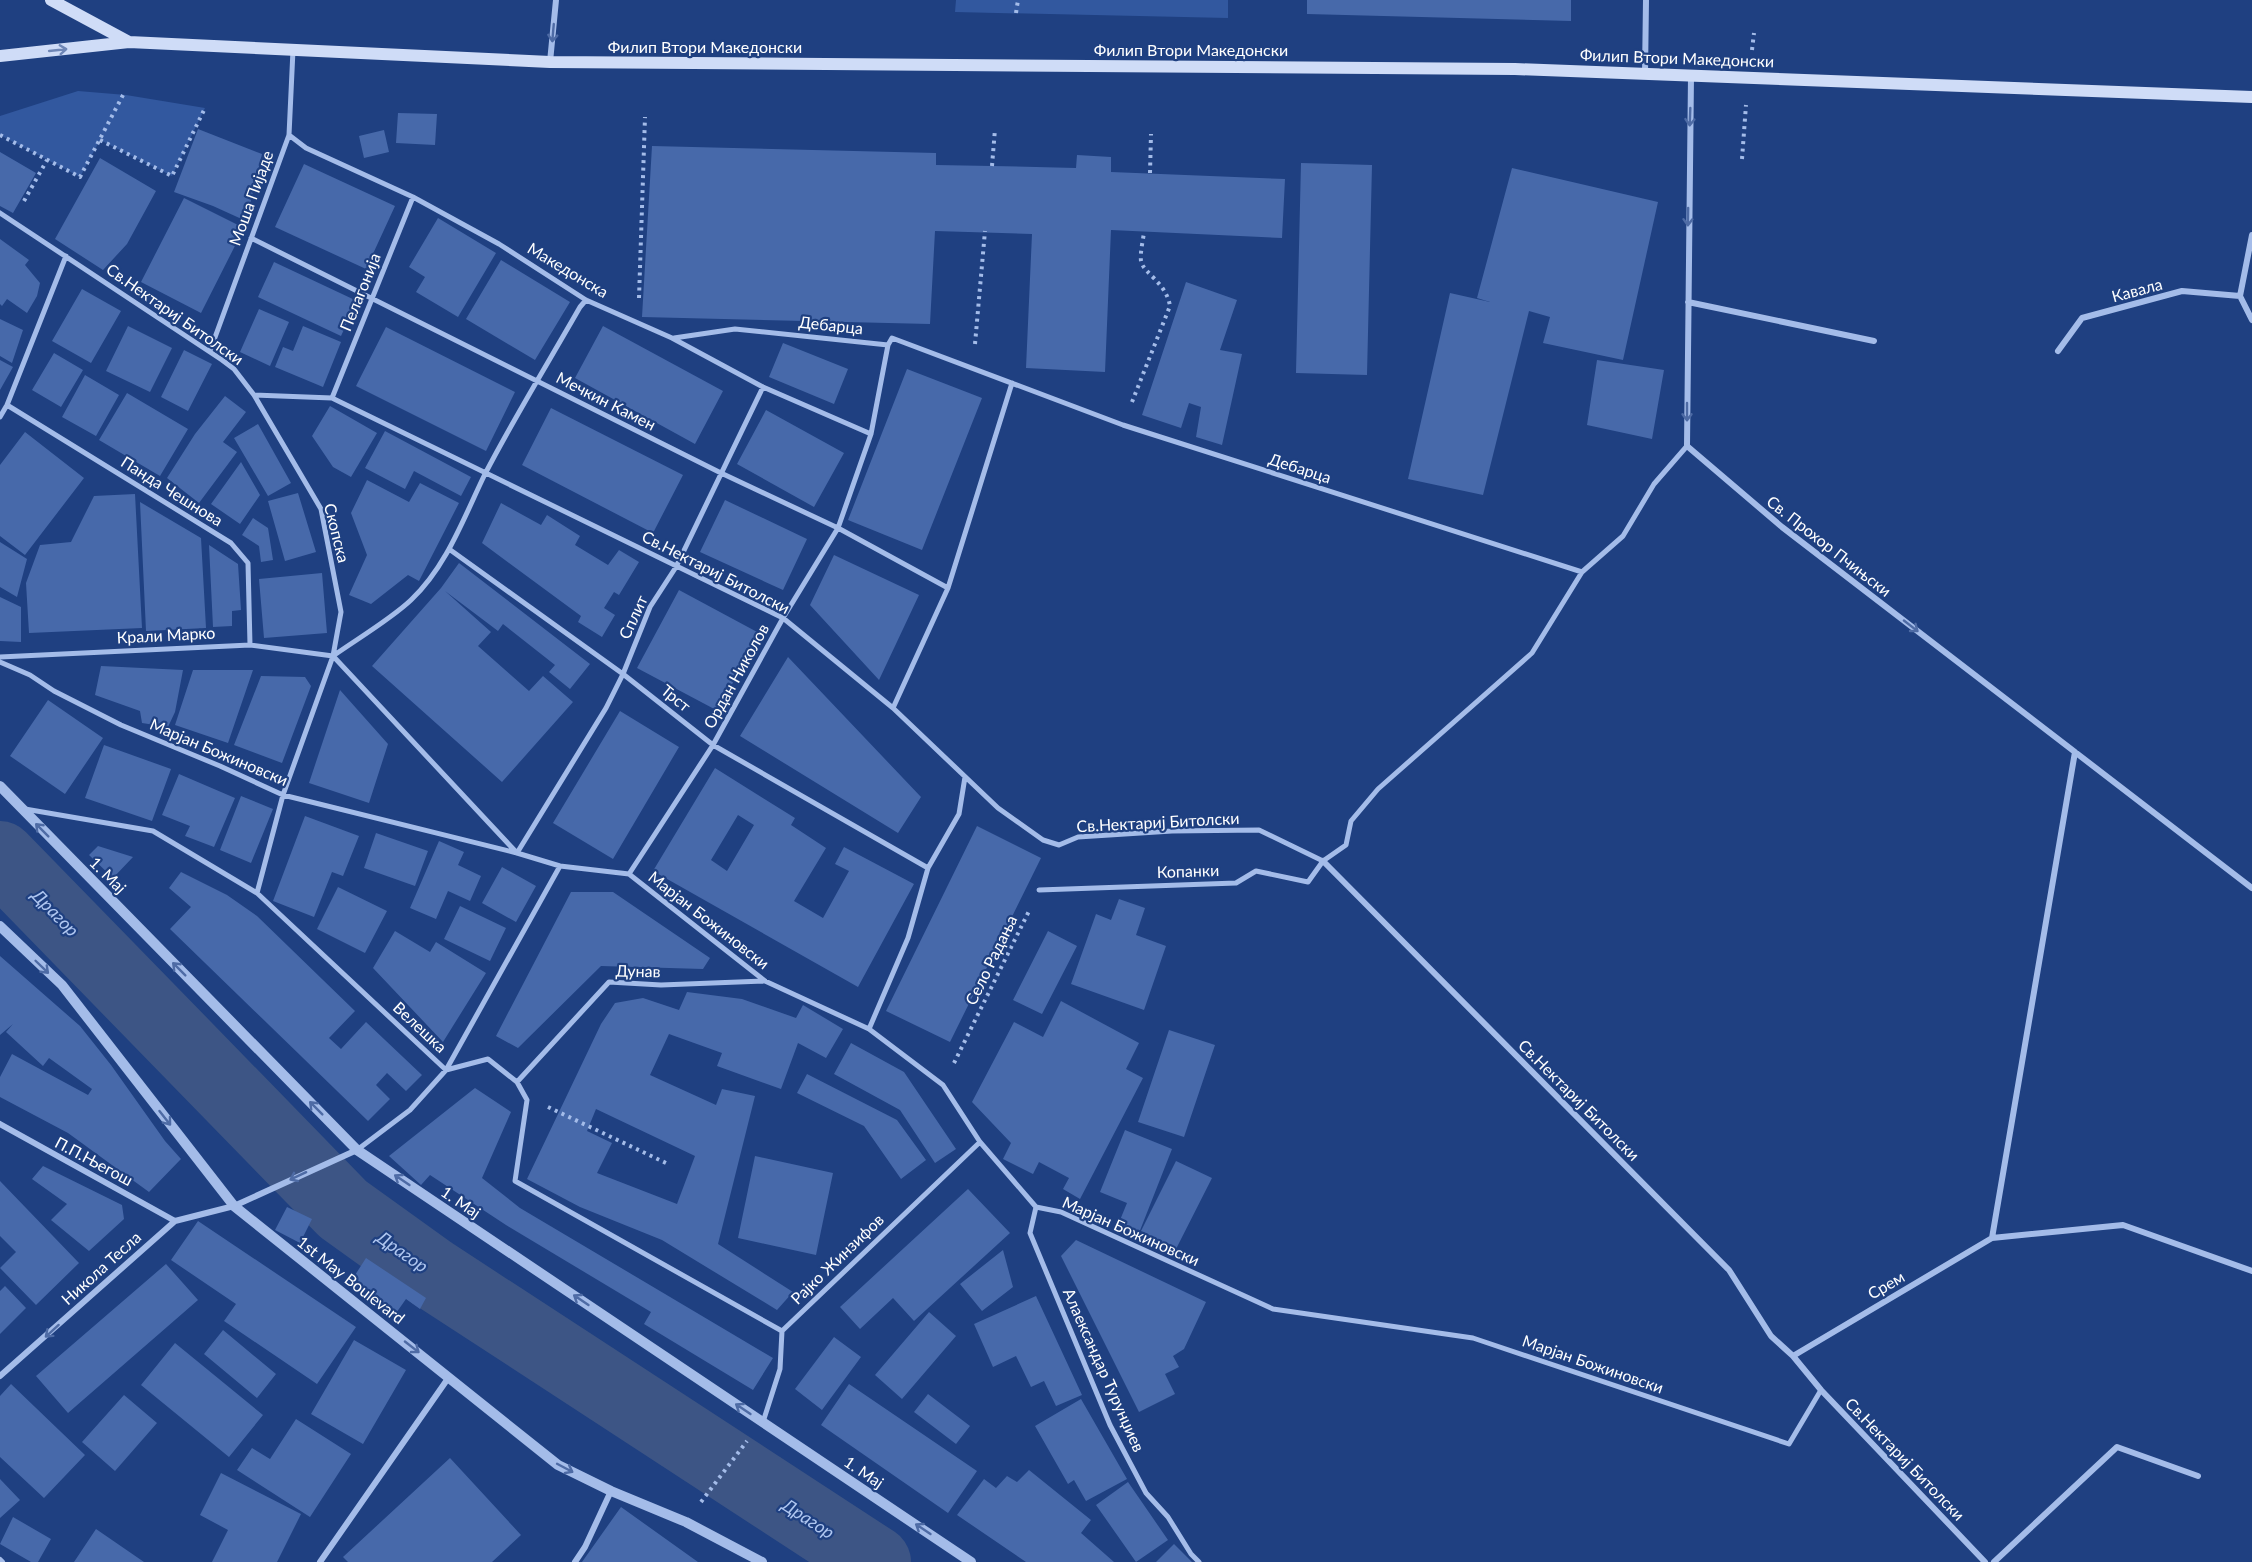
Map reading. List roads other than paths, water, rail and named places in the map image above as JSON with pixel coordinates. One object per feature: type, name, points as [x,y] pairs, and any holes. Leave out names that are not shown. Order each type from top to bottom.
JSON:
[{"type":"main road","name":"Филип Втори Македонски","points":[[51,0],[129,42]]},
{"type":"main road","name":"Филип Втори Македонски","points":[[0,56],[129,42],[550,62],[1515,69],[2252,97]]},
{"type":"street","points":[[550,62],[556,0]]},
{"type":"street","points":[[1645,74],[1646,0]]},
{"type":"street","name":"Моша Пијаде","points":[[210,351],[289,135],[293,50]]},
{"type":"street","points":[[1323,861],[1346,845],[1351,822],[1378,789],[1532,653],[1582,572],[1623,536],[1654,484],[1687,446],[1691,76]]},
{"type":"street","name":"Македонска","points":[[289,135],[306,148],[414,197],[499,244],[586,300],[672,338],[763,387],[871,434]]},
{"type":"street","name":"Пелагонија","points":[[332,398],[414,197]]},
{"type":"street","name":"Св.Нектариј Битолски","points":[[0,213],[210,351],[234,369],[254,395],[332,398],[783,618],[893,708],[998,808],[1042,840],[1059,845],[1078,837],[1172,831],[1259,830],[1323,861],[1729,1270],[1771,1336],[1793,1356],[1821,1390],[1985,1562]]},
{"type":"street","points":[[2252,235],[2240,296],[2252,320]]},
{"type":"street","name":"Мечкин Камен","points":[[251,238],[721,473],[838,528],[948,588]]},
{"type":"street","points":[[0,417],[7,405],[66,256]]},
{"type":"street","name":"Кавала","points":[[2058,351],[2082,318],[2182,291],[2240,296]]},
{"type":"street","points":[[517,853],[333,656],[411,600],[432,576],[449,549],[486,473],[537,381],[586,300]]},
{"type":"street","points":[[1688,302],[1874,341]]},
{"type":"street","name":"Дебарца","points":[[672,338],[735,328],[888,345],[892,338],[1123,425],[1582,572]]},
{"type":"street","name":"Ордан Николов","points":[[629,874],[713,746],[783,618],[838,528],[871,434],[888,345]]},
{"type":"street","points":[[893,708],[948,588],[1012,383]]},
{"type":"street","name":"Сплит","points":[[517,853],[606,708],[623,674],[650,607],[676,567],[763,387]]},
{"type":"street","name":"Скопска","points":[[254,395],[321,509],[341,612],[333,656],[283,795],[256,893]]},
{"type":"street","name":"Панда Чешнова","points":[[7,405],[231,543],[248,562],[250,645]]},
{"type":"street","name":"Св. Прохор Пчињски","points":[[1687,446],[1782,527],[2252,888]]},
{"type":"street","name":"Трст","points":[[449,549],[623,674],[713,746],[928,868]]},
{"type":"street","name":"Крали Марко","points":[[0,657],[250,645],[333,656]]},
{"type":"street","name":"Марјан Божиновски","points":[[0,662],[30,675],[54,691],[121,725],[283,795],[517,853],[560,866],[629,874],[765,981],[869,1029],[943,1085],[980,1142],[1036,1208],[1061,1212],[1274,1309],[1473,1338],[1789,1444],[1821,1390]]},
{"type":"street","points":[[2075,752],[1992,1238],[2123,1225],[2252,1271]]},
{"type":"street","points":[[869,1029],[908,938],[928,868],[958,814],[965,777]]},
{"type":"street","name":"1. Мај","points":[[0,786],[357,1150],[971,1562]]},
{"type":"street","name":"Велешка","points":[[21,808],[153,831],[256,893],[446,1070],[488,1059],[517,1082],[527,1101],[515,1181],[782,1331]]},
{"type":"street","name":"Копанки","points":[[1039,890],[1236,883],[1256,871],[1308,882],[1323,861]]},
{"type":"street","points":[[357,1150],[410,1110],[446,1070],[560,866]]},
{"type":"street","name":"1st May Boulevard","points":[[0,926],[62,985],[234,1206],[558,1465],[611,1491],[686,1522],[762,1562]]},
{"type":"street","name":"Дунав","points":[[517,1082],[609,982],[661,985],[765,981]]},
{"type":"street","name":"П.П.Његош","points":[[0,1124],[176,1221]]},
{"type":"street","name":"Рајко Жинзифов","points":[[782,1331],[980,1142]]},
{"type":"street","name":"Никола Тесла","points":[[0,1377],[176,1221],[234,1206],[357,1150]]},
{"type":"street","name":"Алаександар Турунџиев","points":[[1036,1208],[1030,1233],[1110,1425],[1146,1493],[1168,1517],[1191,1554],[1199,1562]]},
{"type":"street","name":"Срем","points":[[1793,1356],[1992,1238]]},
{"type":"street","points":[[762,1422],[780,1369],[782,1331]]},
{"type":"street","points":[[320,1562],[449,1376]]},
{"type":"street","points":[[1994,1562],[2117,1447],[2198,1476]]},
{"type":"street","points":[[575,1562],[585,1547],[611,1491]]},
{"type":"waterway","name":"Драгор","points":[[0,857],[343,1209],[432,1273],[875,1562]]}]
